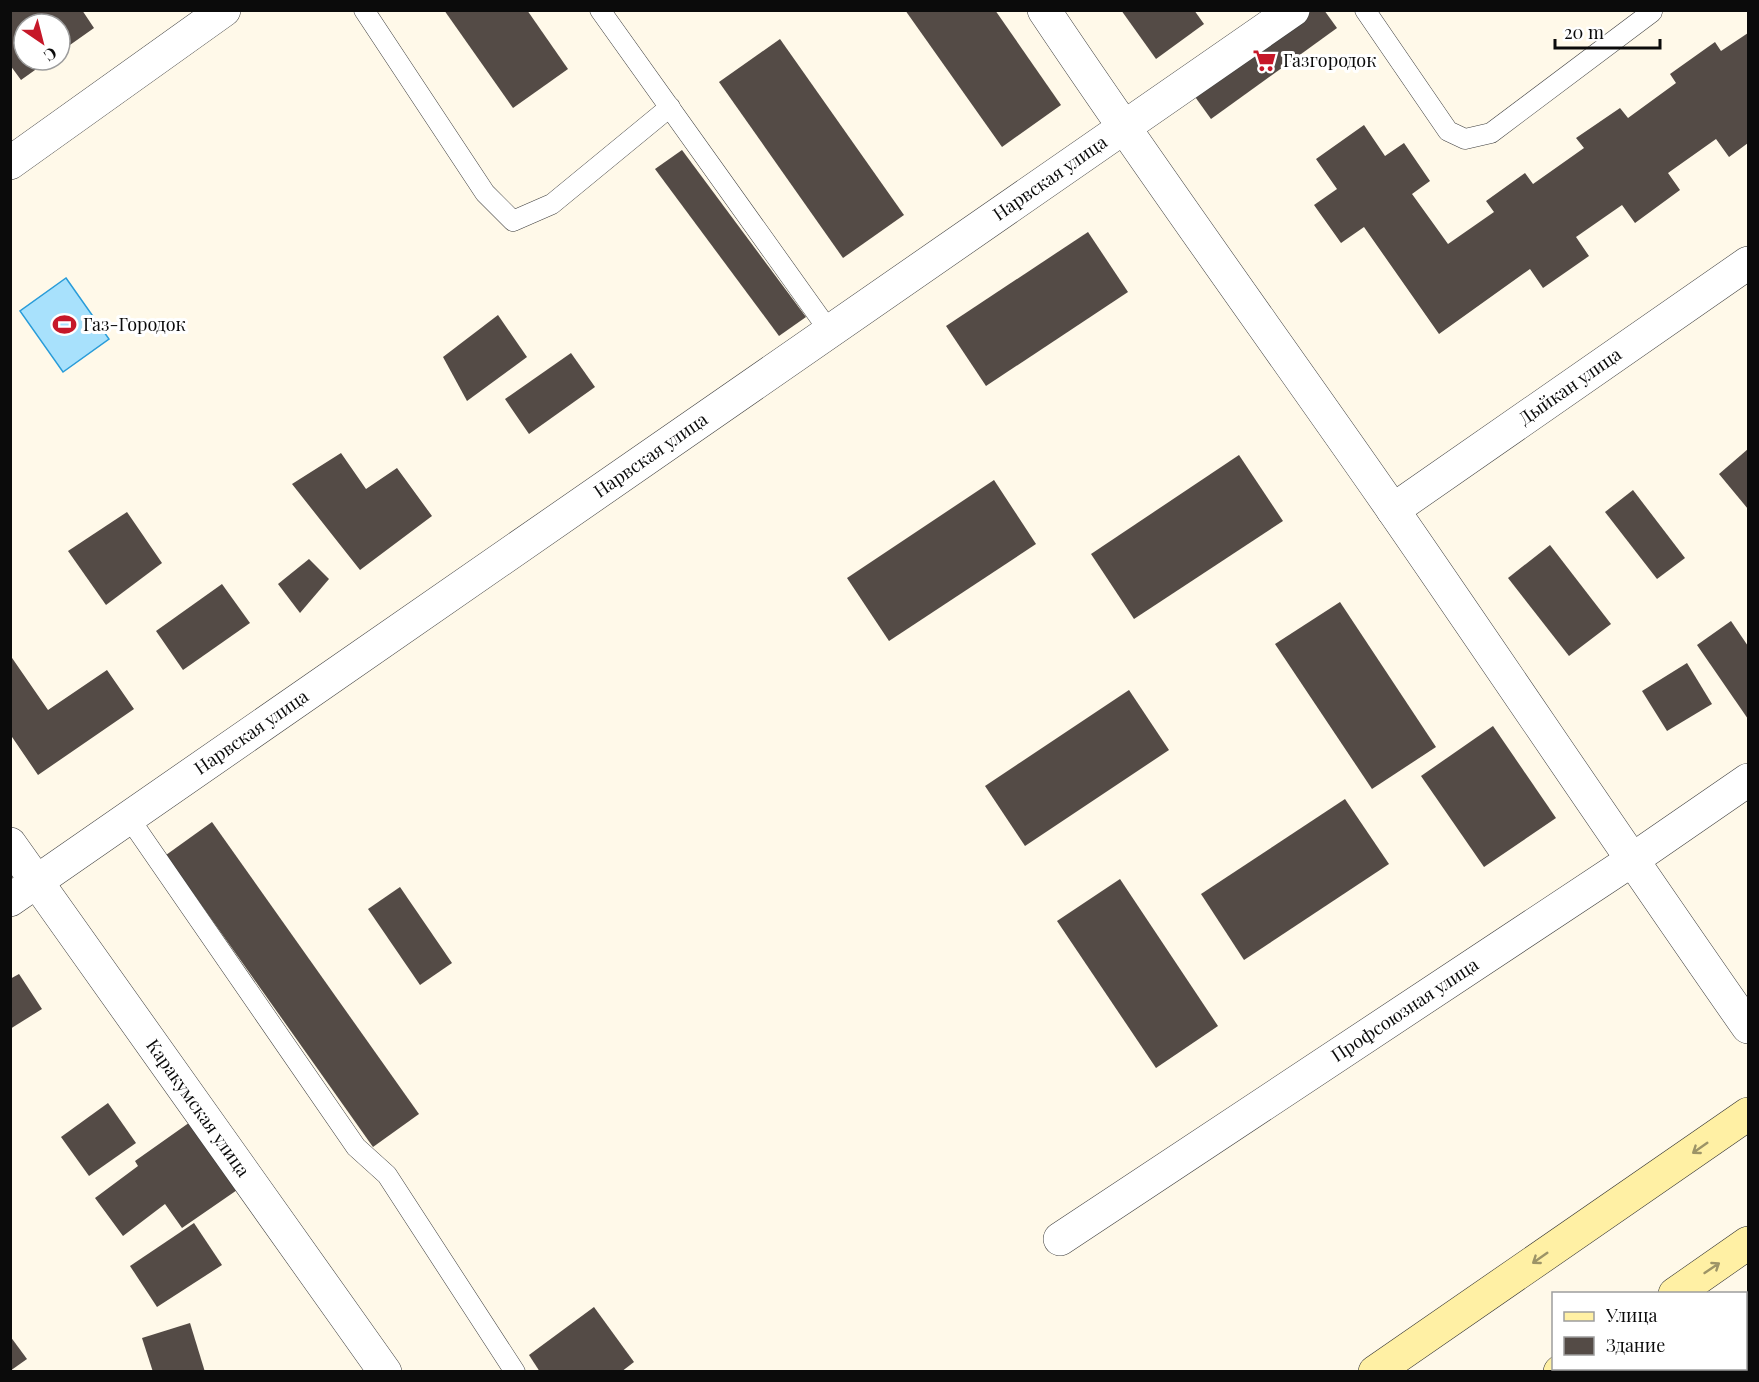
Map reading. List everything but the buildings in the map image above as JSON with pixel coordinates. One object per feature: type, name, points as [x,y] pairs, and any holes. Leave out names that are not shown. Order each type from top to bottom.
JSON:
[{"type":"street","points":[[10,162],[224,10]]},
{"type":"street","points":[[1044,10],[1123,128],[1393,510],[1749,1027]]},
{"type":"street","name":"Нарвская улица","points":[[10,900],[1293,10]]},
{"type":"street","name":"Дыйкан улица","points":[[1393,510],[1749,263]]},
{"type":"street","name":"Профсоюзная улица","points":[[1060,1239],[1749,780]]},
{"type":"street","name":"Каракумская улица","points":[[10,844],[385,1371]]},
{"type":"street","points":[[1375,1371],[1749,1114]]},
{"type":"street","points":[[1676,1292],[1749,1243]]},
{"type":"lane","points":[[364,10],[485,193],[513,221],[552,204],[670,107]]},
{"type":"lane","points":[[600,10],[830,332]]},
{"type":"lane","points":[[1365,10],[1448,131],[1465,139],[1491,133],[1652,12]]},
{"type":"lane","points":[[129,818],[356,1147],[387,1175],[514,1371]]},
{"type":"water","name":"Газ-Городок","points":[[66,278],[109,339],[63,372],[20,311]]},
{"type":"place","name":"Газгородок","points":[[1265,61]]},
{"type":"place","name":"Газ-Городок","points":[[65,325]]}]
